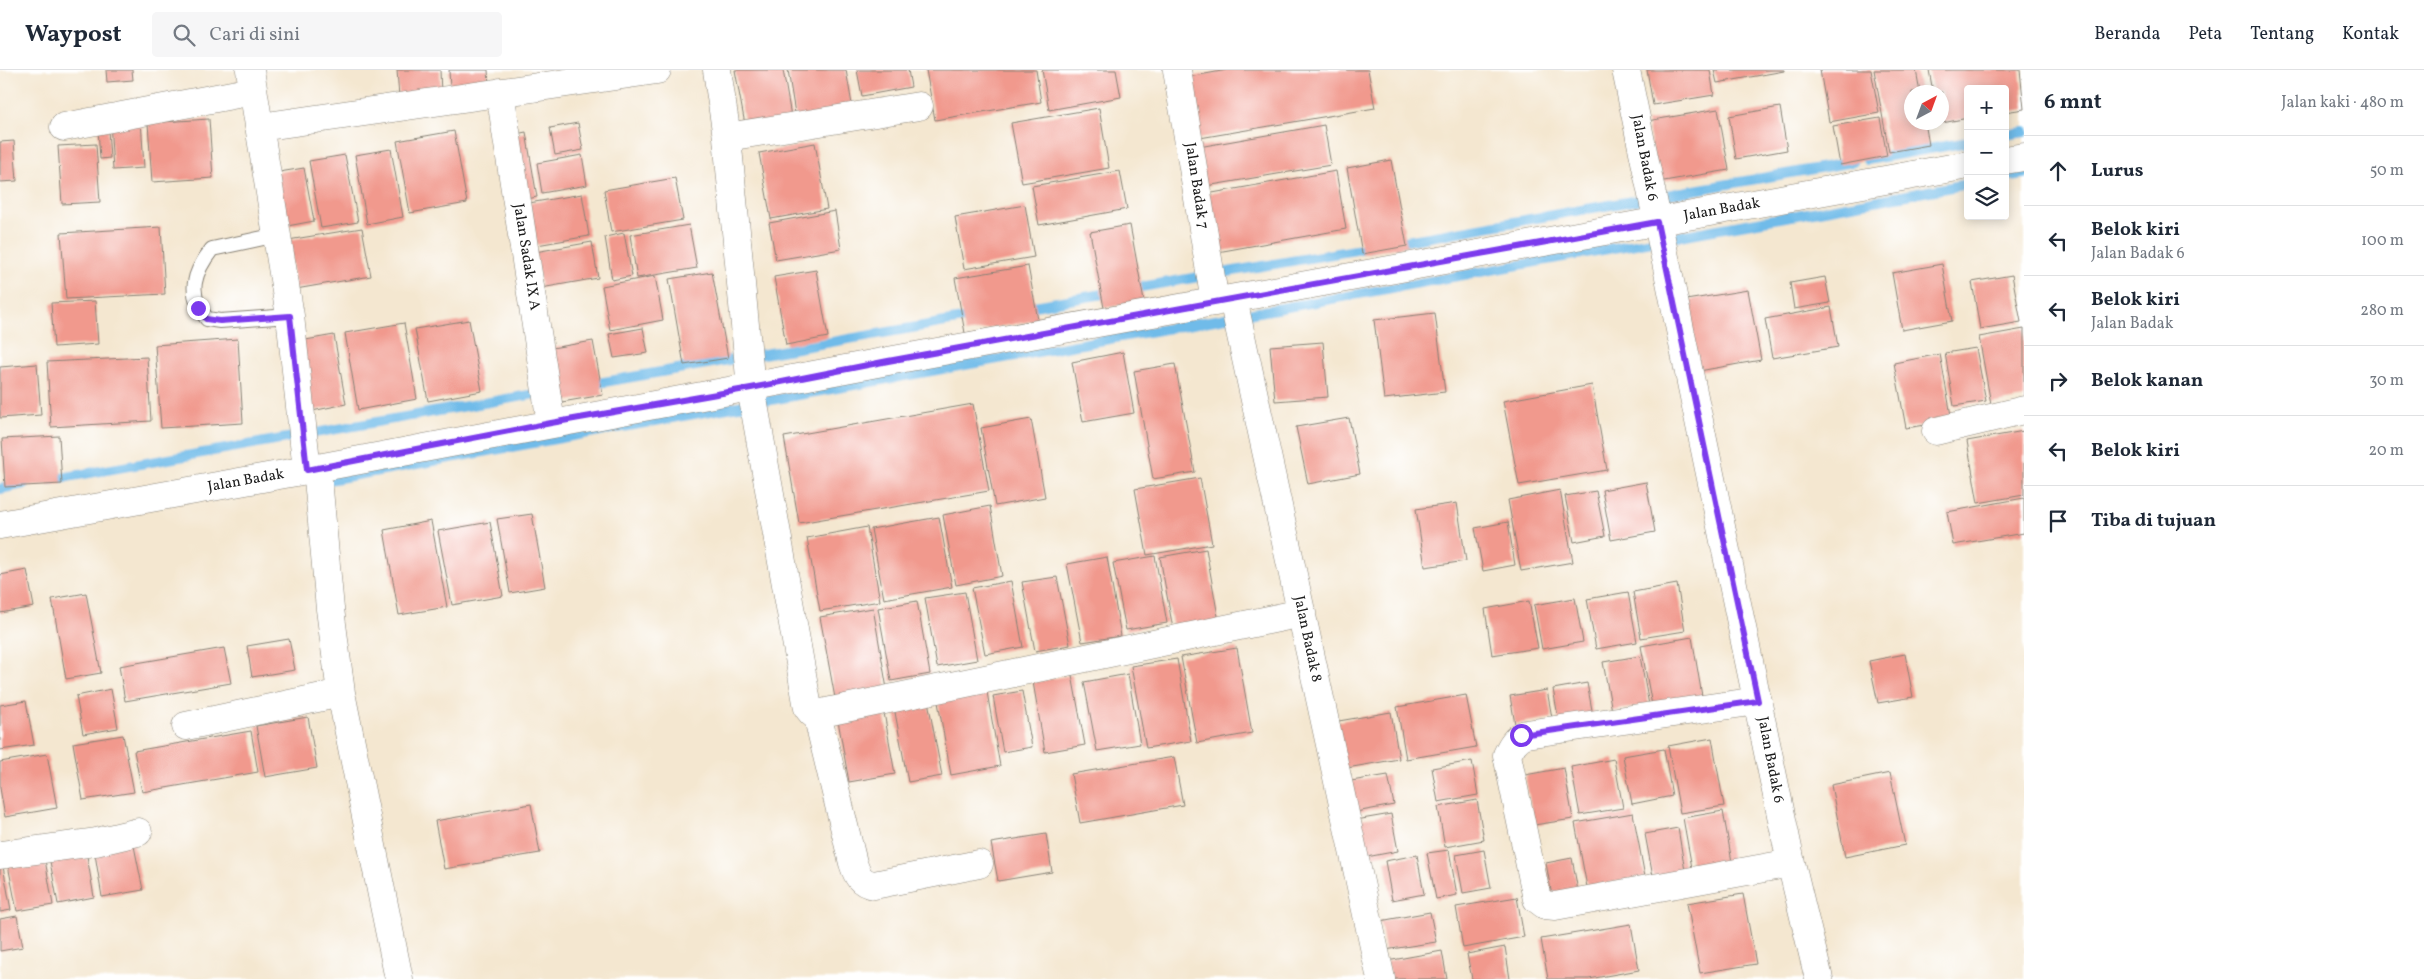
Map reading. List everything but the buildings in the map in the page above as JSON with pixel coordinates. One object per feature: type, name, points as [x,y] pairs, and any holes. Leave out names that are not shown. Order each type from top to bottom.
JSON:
[{"type":"street","points":[[260,126],[657,70]]},
{"type":"street","points":[[717,70],[727,137],[751,388],[808,708],[812,713],[817,714],[1302,613]]},
{"type":"street","name":"Jalan Badak 7","points":[[1177,70],[1224,300]]},
{"type":"street","name":"Jalan Badak 6","points":[[1626,70],[1791,863],[1819,979]]},
{"type":"street","points":[[64,127],[252,80],[290,316],[341,694],[399,979]]},
{"type":"street","name":"Jalan Sadak IX A","points":[[500,92],[551,423]]},
{"type":"street","points":[[727,137],[919,106]]},
{"type":"street","points":[[2009,159],[2024,157]]},
{"type":"street","name":"Jalan Badak","points":[[0,524],[312,469],[551,423],[751,388],[801,377],[1964,166]]},
{"type":"street","name":"Jalan Badak 8","points":[[1224,300],[1302,613],[1381,979]]},
{"type":"street","points":[[1936,431],[2024,410]]},
{"type":"street","points":[[186,726],[341,694]]},
{"type":"street","points":[[1758,701],[1521,735],[1507,755],[1537,899],[1545,905],[1555,906],[1791,863]]},
{"type":"street","points":[[817,714],[853,863],[857,875],[865,884],[874,885],[979,864]]},
{"type":"street","points":[[0,855],[96,842],[138,832]]},
{"type":"lane","points":[[277,235],[212,248],[201,263],[194,281],[198,308],[206,319],[220,321],[290,316]]},
{"type":"waterway","points":[[2009,134],[2024,132]]},
{"type":"waterway","points":[[1867,160],[1964,143]]},
{"type":"waterway","points":[[1395,243],[1853,162]]},
{"type":"waterway","points":[[2009,176],[2024,174]]},
{"type":"waterway","points":[[323,481],[1964,185]]},
{"type":"waterway","points":[[1129,289],[1373,247]]},
{"type":"waterway","points":[[1023,308],[1114,292]]},
{"type":"waterway","points":[[587,385],[974,317]]},
{"type":"waterway","points":[[50,480],[546,392]]},
{"type":"waterway","points":[[0,489],[24,484]]},
{"type":"route","points":[[198,308],[206,319],[220,321],[290,316],[307,470],[888,361],[1657,222],[1758,701],[1521,735]]}]
